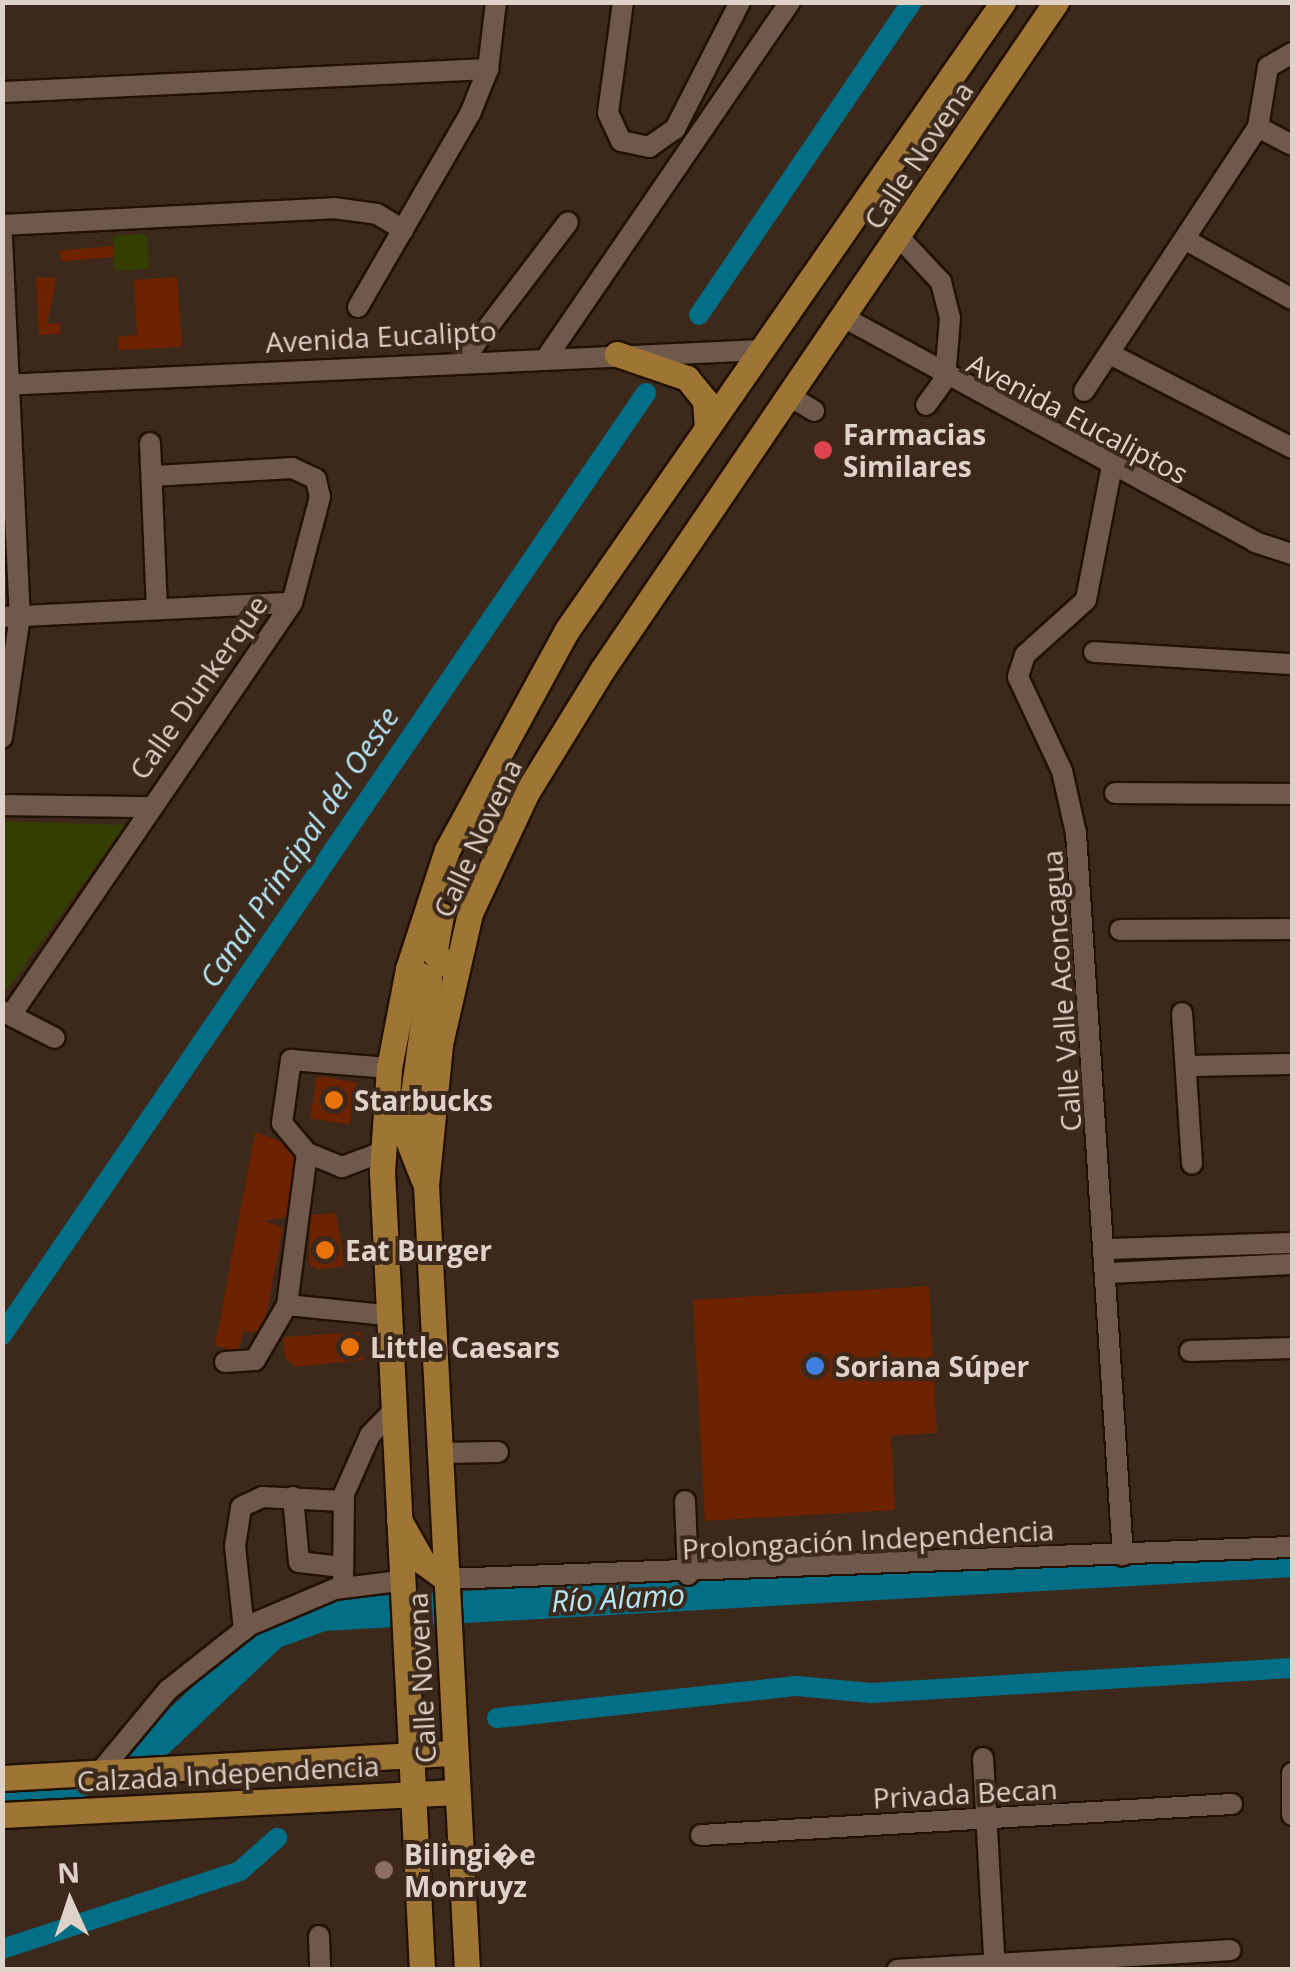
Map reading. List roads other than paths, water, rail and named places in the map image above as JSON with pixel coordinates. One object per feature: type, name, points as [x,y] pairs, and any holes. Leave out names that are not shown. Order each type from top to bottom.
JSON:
[{"type":"main road","name":"Calle Novena","points":[[422,1970],[394,1511],[382,1152],[388,1068],[408,969],[447,850],[567,630],[1003,2]]},
{"type":"main road","name":"Calle Novena","points":[[467,1970],[426,1185],[454,970],[470,913],[527,792],[1056,2]]},
{"type":"main road","points":[[616,354],[688,378],[704,400],[707,427]]},
{"type":"main road","points":[[454,970],[440,964],[434,936],[503,769],[506,743]]},
{"type":"main road","points":[[408,969],[429,979],[408,1138],[426,1185]]},
{"type":"main road","points":[[394,1511],[423,1562],[447,1583]]},
{"type":"main road","name":"Calzada Independencia","points":[[2,1778],[454,1753]]},
{"type":"main road","name":"Calzada Independencia","points":[[2,1815],[456,1792]]},
{"type":"street","points":[[358,307],[404,230],[488,69],[496,2]]},
{"type":"street","points":[[623,2],[608,113],[621,141],[649,148],[665,140],[740,2]]},
{"type":"street","points":[[549,354],[790,2]]},
{"type":"street","points":[[1084,391],[1112,355],[1258,127],[1262,78],[1292,53]]},
{"type":"street","points":[[2,92],[488,69]]},
{"type":"street","points":[[1258,127],[1292,145]]},
{"type":"street","points":[[2,225],[334,208],[376,214],[404,230]]},
{"type":"street","points":[[463,360],[568,222]]},
{"type":"street","points":[[2,238],[11,617],[2,738]]},
{"type":"street","points":[[899,238],[941,282],[950,318],[945,378],[926,405]]},
{"type":"street","points":[[1186,240],[1292,299]]},
{"type":"street","name":"Avenida Eucaliptos","points":[[845,318],[945,378],[1255,542],[1292,554]]},
{"type":"street","name":"Avenida Eucalipto","points":[[6,385],[549,354],[762,350]]},
{"type":"street","points":[[1112,355],[1292,448]]},
{"type":"street","points":[[791,397],[814,410]]},
{"type":"street","points":[[150,443],[157,609]]},
{"type":"street","name":"Calle Valle Aconcagua","points":[[1112,466],[1086,600],[1025,655],[1018,677],[1062,771],[1076,834],[1108,1249],[1123,1555]]},
{"type":"street","name":"Calle Dunkerque","points":[[8,1011],[292,603],[320,497],[316,479],[292,468],[152,476]]},
{"type":"street","points":[[11,617],[292,603]]},
{"type":"street","points":[[1094,652],[1292,664]]},
{"type":"street","points":[[1115,793],[1292,794]]},
{"type":"street","points":[[2,805],[147,807]]},
{"type":"street","points":[[1120,930],[1292,929]]},
{"type":"street","points":[[8,1011],[56,1038]]},
{"type":"street","points":[[1182,1013],[1192,1164]]},
{"type":"street","points":[[382,1152],[342,1167],[307,1153],[282,1123],[292,1060],[388,1068]]},
{"type":"street","points":[[1186,1066],[1292,1064]]},
{"type":"street","points":[[226,1362],[255,1360],[287,1304],[307,1153]]},
{"type":"street","points":[[1108,1249],[1292,1243]]},
{"type":"street","points":[[1109,1273],[1292,1264]]},
{"type":"street","points":[[287,1304],[386,1314]]},
{"type":"street","points":[[1190,1351],[1292,1348]]},
{"type":"street","points":[[343,1577],[344,1500],[357,1460],[390,1414]]},
{"type":"street","points":[[440,1453],[498,1452]]},
{"type":"street","points":[[293,1497],[302,1566],[399,1586]]},
{"type":"street","points":[[244,1630],[235,1546],[241,1508],[252,1499],[344,1500]]},
{"type":"street","points":[[684,1501],[688,1575]]},
{"type":"street","name":"Prolongación Independencia","points":[[447,1583],[1292,1546]]},
{"type":"street","points":[[101,1772],[168,1690],[244,1630],[343,1577]]},
{"type":"street","points":[[983,1758],[995,1967]]},
{"type":"street","points":[[1292,1772],[1292,1814]]},
{"type":"street","name":"Privada Becan","points":[[702,1834],[1232,1804]]},
{"type":"street","points":[[319,1936],[320,1970]]},
{"type":"street","points":[[896,1970],[1230,1950]]},
{"type":"waterway","name":"Canal Principal del Oeste","points":[[699,315],[912,2]]},
{"type":"waterway","name":"Canal Principal del Oeste","points":[[2,1335],[646,393]]},
{"type":"waterway","name":"Río Alamo","points":[[2,1794],[60,1788],[135,1763],[273,1633],[323,1615],[1292,1561]]},
{"type":"waterway","points":[[497,1718],[797,1686],[871,1693],[1292,1668]]},
{"type":"waterway","points":[[2,1949],[240,1871],[277,1838]]},
{"type":"place","name":"Farmacias Similares","points":[[823,450]]},
{"type":"place","name":"Starbucks","points":[[334,1100]]},
{"type":"place","name":"Eat Burger","points":[[325,1250]]},
{"type":"place","name":"Little Caesars","points":[[350,1347]]},
{"type":"place","name":"Soriana Súper","points":[[815,1366]]},
{"type":"place","name":"Bilingi�e Monruyz","points":[[384,1870]]}]
